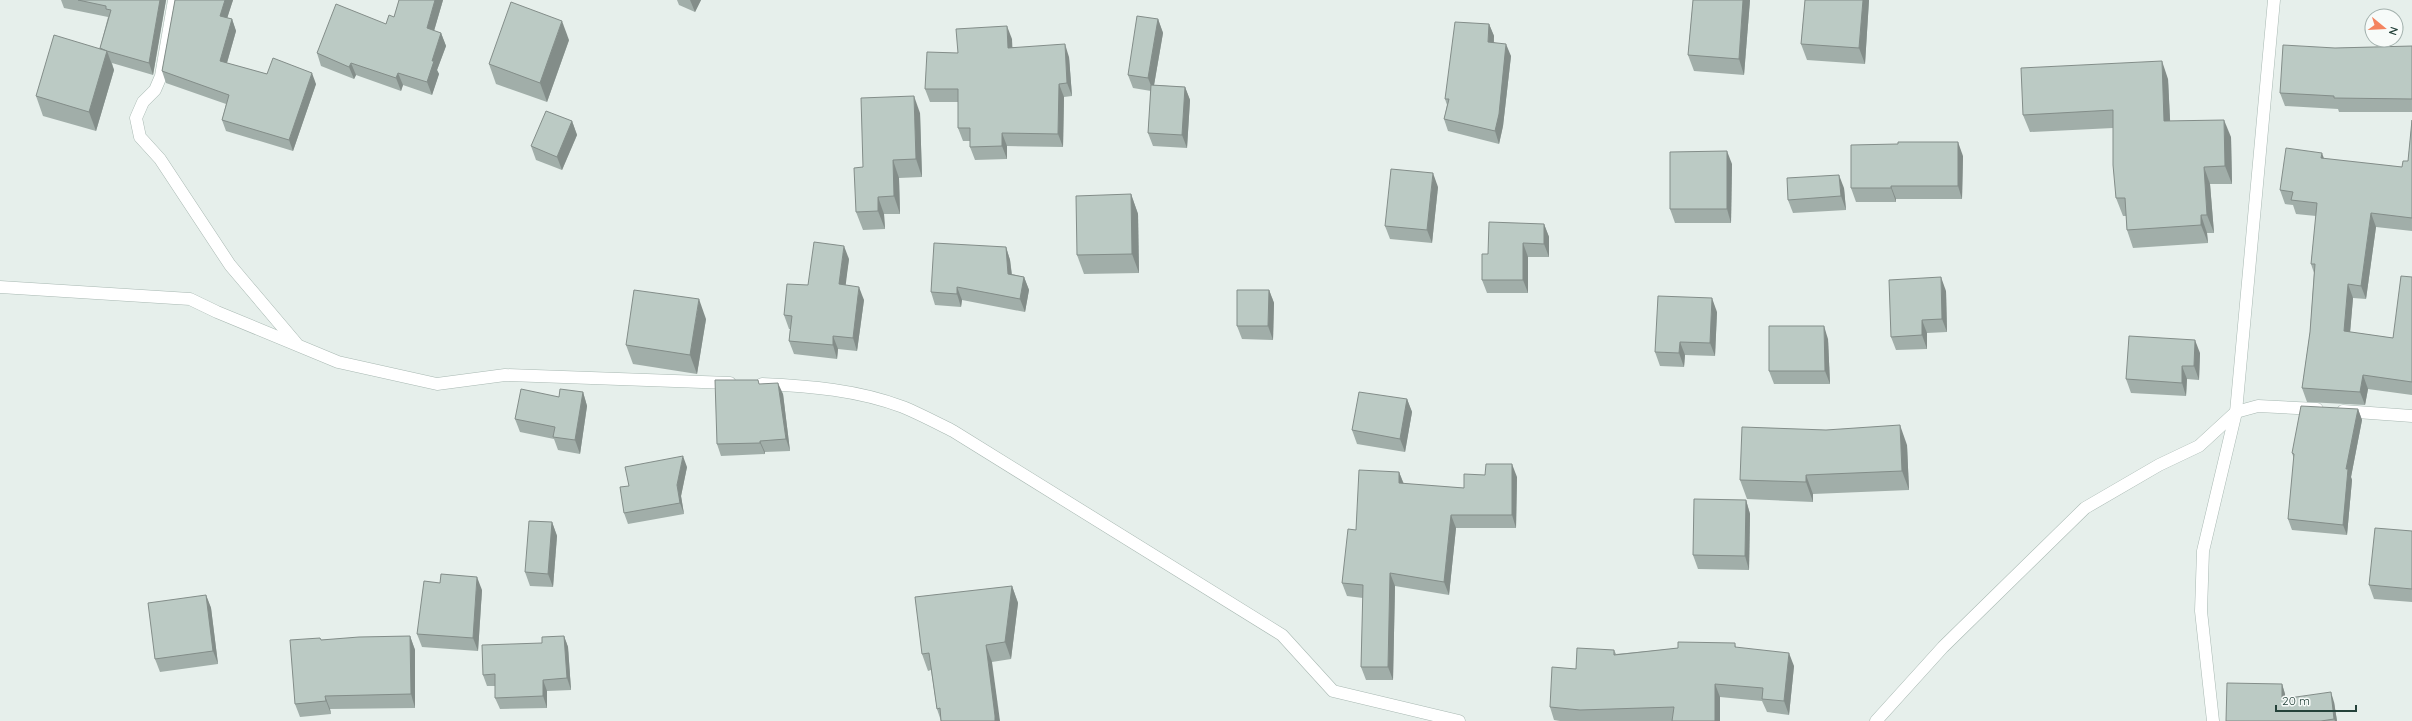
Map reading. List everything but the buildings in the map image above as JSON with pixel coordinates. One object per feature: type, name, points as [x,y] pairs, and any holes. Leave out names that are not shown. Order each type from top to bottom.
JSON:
[{"type":"street","points":[[174,0],[161,76],[155,90],[143,102],[136,118],[140,137],[160,159],[230,265],[298,345]]},
{"type":"street","points":[[2213,721],[2201,611],[2203,551],[2236,412],[2274,0]]},
{"type":"street","points":[[0,287],[190,299],[338,362],[437,384],[505,375],[817,386],[876,398],[911,411],[953,431],[1282,635],[1333,691],[1459,721]]},
{"type":"street","points":[[1876,721],[1943,647],[2085,508],[2159,465],[2199,446],[2236,412],[2258,406],[2412,416]]}]
